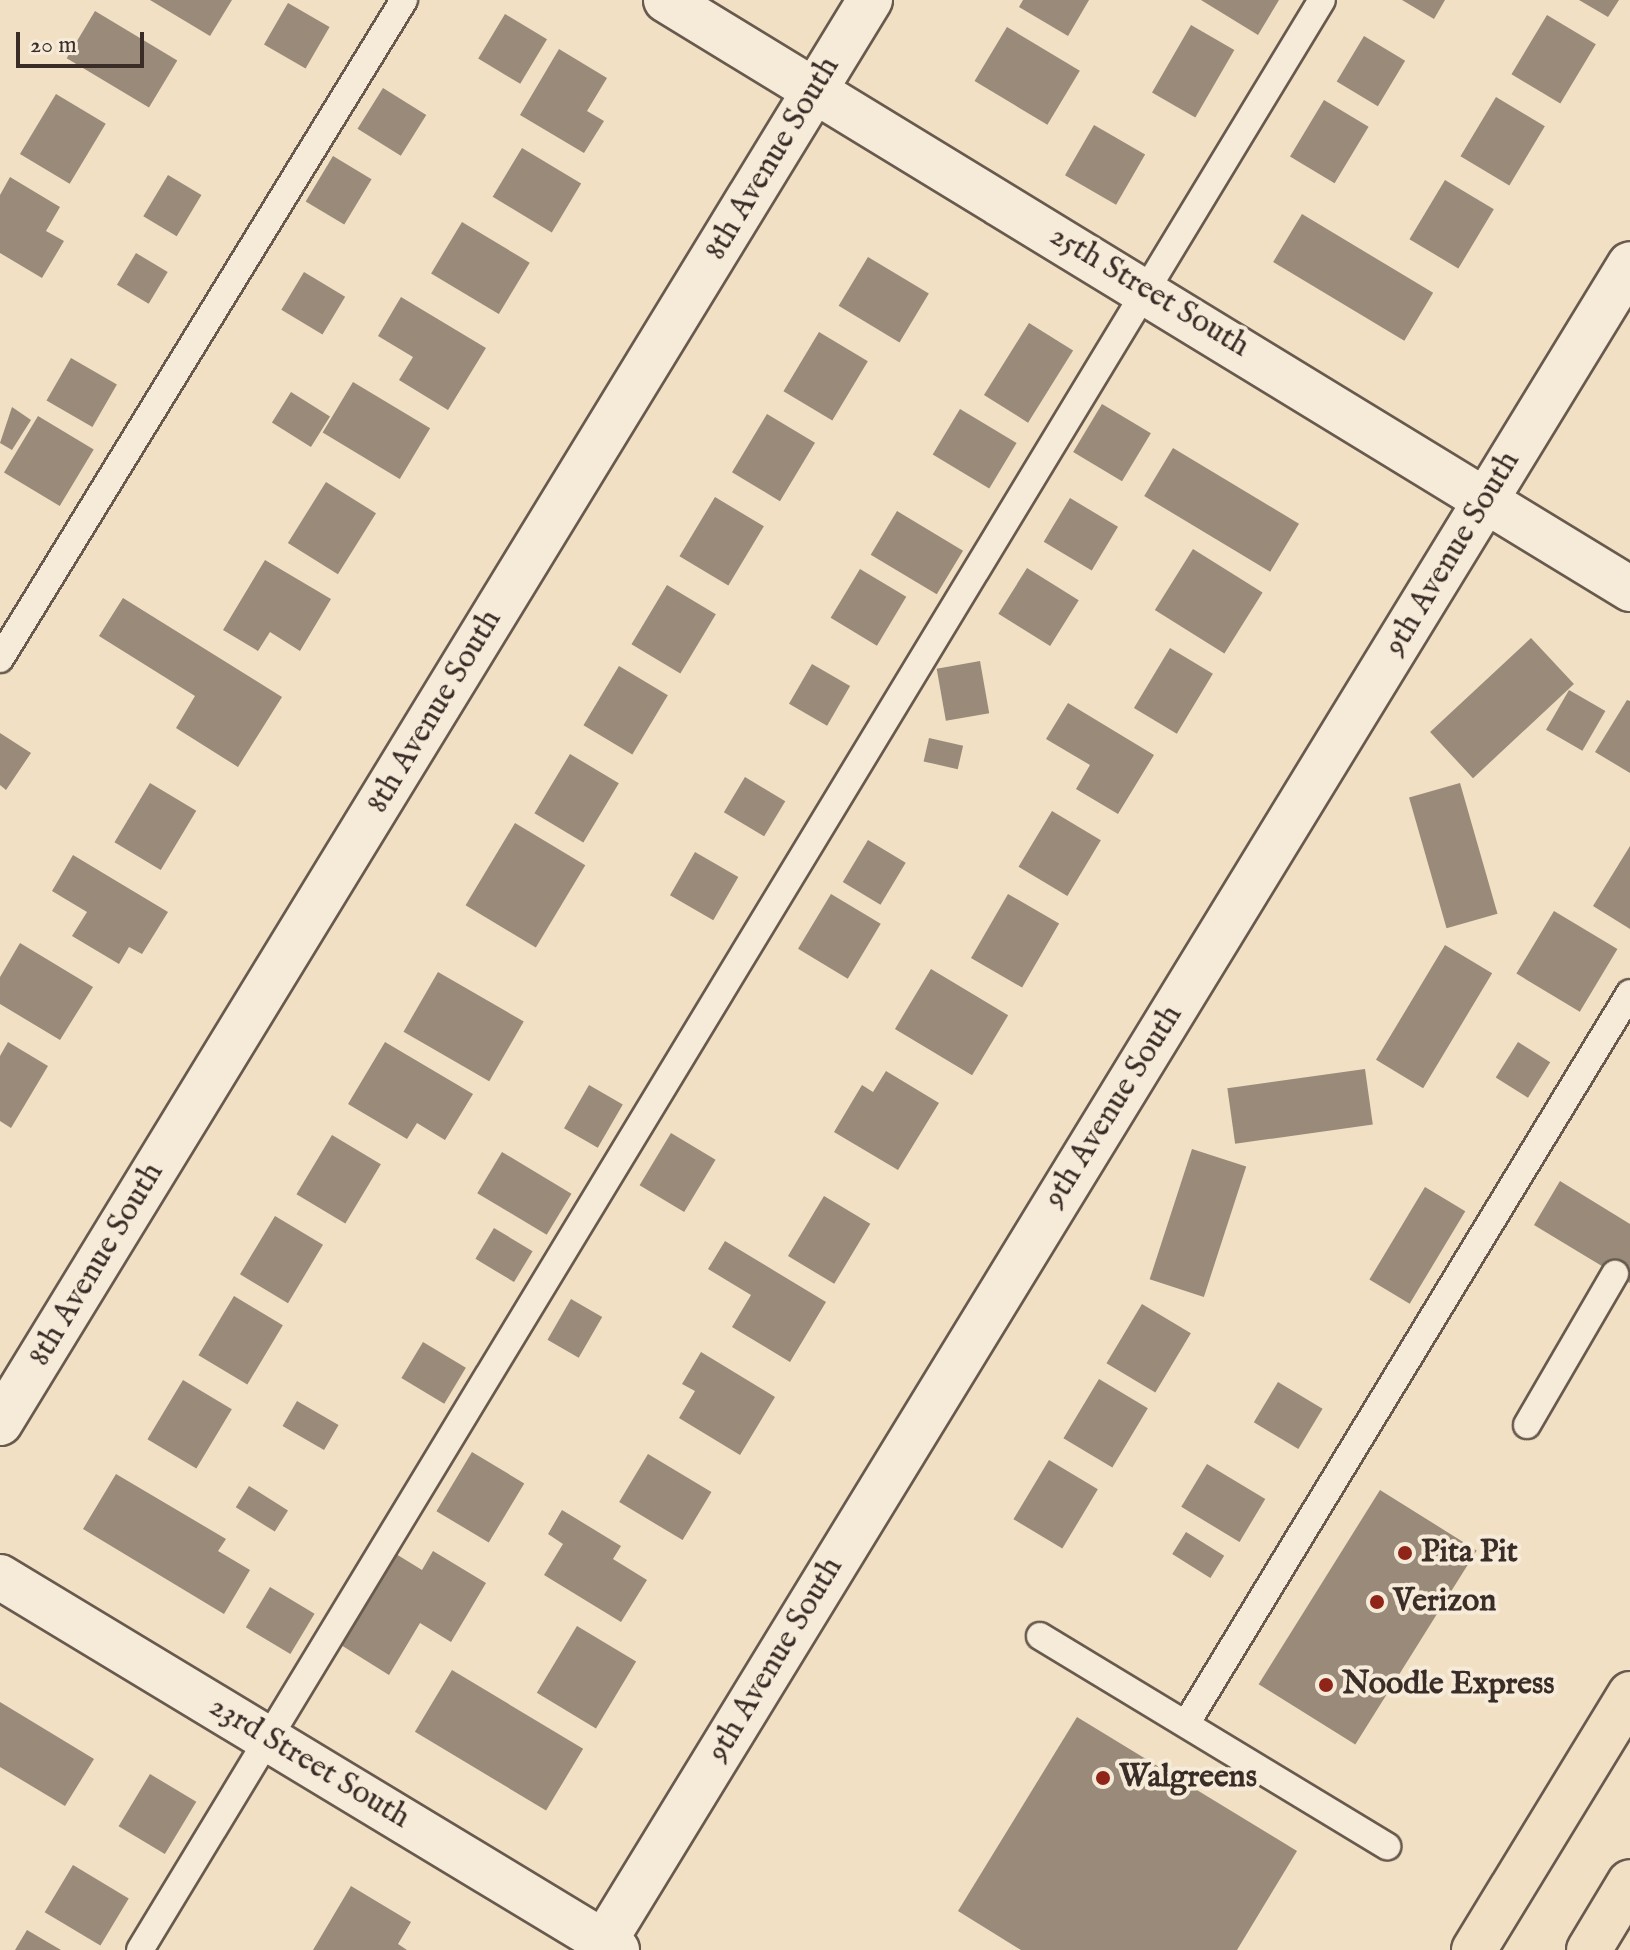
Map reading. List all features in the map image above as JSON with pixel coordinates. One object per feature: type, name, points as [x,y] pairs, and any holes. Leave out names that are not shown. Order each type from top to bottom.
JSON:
[{"type":"highway","points":[[1474,1950],[1630,1694]]},
{"type":"highway","points":[[1589,1950],[1630,1882]]},
{"type":"street","name":"25th Street South","points":[[666,0],[814,92],[1147,289],[1630,589]]},
{"type":"street","name":"8th Avenue South","points":[[0,1423],[870,0]]},
{"type":"street","name":"9th Avenue South","points":[[607,1947],[1630,264]]},
{"type":"street","name":"23rd Street South","points":[[0,1577],[607,1947]]},
{"type":"lane","points":[[0,659],[404,0]]},
{"type":"lane","points":[[140,1950],[271,1740],[1322,0]]},
{"type":"lane","points":[[1186,1724],[1630,993]]},
{"type":"lane","points":[[1527,1425],[1615,1274]]},
{"type":"lane","points":[[1040,1636],[1387,1846]]},
{"type":"building","points":[[150,0],[232,0],[210,36]]},
{"type":"building","points":[[1023,0],[1089,0],[1068,36],[1019,7]]},
{"type":"building","points":[[1201,0],[1279,0],[1258,35]]},
{"type":"building","points":[[1402,0],[1445,0],[1434,19]]},
{"type":"building","points":[[1579,0],[1619,0],[1608,17]]},
{"type":"building","points":[[288,3],[330,27],[306,69],[264,45]]},
{"type":"building","points":[[95,11],[177,60],[149,108],[67,58]]},
{"type":"building","points":[[505,14],[547,39],[520,84],[478,59]]},
{"type":"building","points":[[1547,15],[1596,44],[1560,104],[1511,74]]},
{"type":"building","points":[[1191,25],[1234,50],[1195,118],[1152,93]]},
{"type":"building","points":[[1007,27],[1080,71],[1047,125],[975,81]]},
{"type":"building","points":[[1364,36],[1405,61],[1378,106],[1337,81]]},
{"type":"building","points":[[559,49],[607,78],[587,111],[604,121],[584,153],[520,115]]},
{"type":"building","points":[[383,88],[426,115],[401,156],[358,129]]},
{"type":"building","points":[[56,94],[106,124],[70,184],[20,154]]},
{"type":"building","points":[[1496,97],[1545,126],[1509,186],[1460,156]]},
{"type":"building","points":[[1324,100],[1369,127],[1335,183],[1290,157]]},
{"type":"building","points":[[1094,125],[1145,154],[1116,205],[1065,175]]},
{"type":"building","points":[[522,148],[581,184],[552,232],[493,197]]},
{"type":"building","points":[[333,156],[372,179],[344,225],[306,201]]},
{"type":"building","points":[[168,175],[201,195],[177,236],[143,216]]},
{"type":"building","points":[[10,177],[60,207],[46,231],[64,241],[42,278],[0,253],[0,195]]},
{"type":"building","points":[[1445,180],[1494,209],[1458,269],[1409,239]]},
{"type":"building","points":[[1302,214],[1433,293],[1404,341],[1273,262]]},
{"type":"building","points":[[462,222],[530,263],[499,314],[431,273]]},
{"type":"building","points":[[136,253],[168,272],[149,304],[117,285]]},
{"type":"building","points":[[868,257],[929,294],[900,342],[839,306]]},
{"type":"building","points":[[304,272],[345,297],[322,334],[281,310]]},
{"type":"building","points":[[401,297],[486,348],[448,410],[399,380],[413,357],[378,336]]},
{"type":"building","points":[[1029,323],[1073,351],[1028,423],[984,395]]},
{"type":"building","points":[[819,332],[868,361],[832,421],[783,391]]},
{"type":"building","points":[[71,358],[117,384],[92,427],[46,400]]},
{"type":"building","points":[[353,382],[430,428],[400,479],[323,433]]},
{"type":"building","points":[[291,392],[330,416],[311,447],[272,423]]},
{"type":"building","points":[[1102,404],[1151,433],[1122,481],[1073,452]]},
{"type":"building","points":[[12,407],[31,420],[12,450],[0,443]]},
{"type":"building","points":[[960,409],[1017,443],[989,488],[933,454]]},
{"type":"building","points":[[767,414],[815,443],[780,501],[732,472]]},
{"type":"building","points":[[38,416],[94,449],[60,506],[4,473]]},
{"type":"building","points":[[1173,448],[1299,524],[1270,572],[1144,496]]},
{"type":"building","points":[[326,482],[376,513],[338,574],[288,543]]},
{"type":"building","points":[[715,497],[764,526],[728,586],[679,556]]},
{"type":"building","points":[[1070,498],[1118,527],[1092,571],[1044,542]]},
{"type":"building","points":[[897,511],[963,551],[937,594],[871,555]]},
{"type":"building","points":[[1193,549],[1263,592],[1224,654],[1155,610]]},
{"type":"building","points":[[265,560],[331,599],[300,651],[270,632],[258,651],[223,630]]},
{"type":"building","points":[[1027,568],[1079,600],[1050,646],[998,614]]},
{"type":"building","points":[[860,569],[906,597],[877,646],[831,618]]},
{"type":"building","points":[[667,585],[716,614],[680,674],[631,644]]},
{"type":"building","points":[[123,598],[282,697],[238,767],[176,728],[195,696],[99,636]]},
{"type":"building","points":[[1531,638],[1574,684],[1473,778],[1430,732]]},
{"type":"building","points":[[1170,648],[1213,674],[1177,734],[1134,708]]},
{"type":"building","points":[[980,661],[989,713],[946,721],[937,669]]},
{"type":"building","points":[[812,664],[850,686],[827,726],[789,704]]},
{"type":"building","points":[[619,666],[668,695],[632,755],[583,725]]},
{"type":"building","points":[[1569,690],[1605,711],[1582,751],[1546,730]]},
{"type":"building","points":[[1627,700],[1630,701],[1630,773],[1595,752]]},
{"type":"building","points":[[1068,703],[1154,755],[1118,814],[1076,789],[1090,765],[1046,739]]},
{"type":"building","points":[[0,733],[31,753],[6,790],[0,785]]},
{"type":"building","points":[[929,738],[963,746],[958,769],[924,761]]},
{"type":"building","points":[[570,754],[619,783],[583,843],[534,813]]},
{"type":"building","points":[[745,777],[785,801],[764,836],[724,812]]},
{"type":"building","points":[[150,783],[196,811],[161,870],[114,842]]},
{"type":"building","points":[[1460,783],[1497,914],[1447,928],[1409,798]]},
{"type":"building","points":[[1052,811],[1101,840],[1067,896],[1019,867]]},
{"type":"building","points":[[515,823],[585,865],[536,948],[466,905]]},
{"type":"building","points":[[868,840],[906,863],[880,905],[843,882]]},
{"type":"building","points":[[1630,846],[1630,929],[1593,906]]},
{"type":"building","points":[[695,852],[738,877],[713,920],[670,895]]},
{"type":"building","points":[[73,855],[168,912],[142,954],[129,947],[119,964],[72,936],[87,912],[52,891]]},
{"type":"building","points":[[831,894],[881,924],[848,979],[798,949]]},
{"type":"building","points":[[1008,894],[1059,924],[1022,988],[971,958]]},
{"type":"building","points":[[1554,911],[1617,949],[1580,1012],[1516,974]]},
{"type":"building","points":[[20,943],[93,987],[60,1040],[0,1004],[0,977]]},
{"type":"building","points":[[1445,945],[1492,973],[1423,1088],[1376,1060]]},
{"type":"building","points":[[931,969],[1008,1015],[972,1075],[895,1029]]},
{"type":"building","points":[[438,972],[524,1022],[489,1081],[404,1032]]},
{"type":"building","points":[[8,1042],[48,1066],[11,1128],[0,1121],[0,1056]]},
{"type":"building","points":[[385,1042],[473,1094],[445,1140],[417,1123],[407,1139],[348,1104]]},
{"type":"building","points":[[1518,1042],[1550,1062],[1528,1098],[1496,1078]]},
{"type":"building","points":[[1365,1069],[1373,1124],[1235,1144],[1227,1088]]},
{"type":"building","points":[[886,1071],[939,1103],[898,1170],[834,1132],[862,1085],[873,1092]]},
{"type":"building","points":[[589,1085],[623,1104],[598,1148],[564,1128]]},
{"type":"building","points":[[671,1133],[716,1160],[684,1212],[640,1185]]},
{"type":"building","points":[[332,1135],[381,1164],[345,1224],[296,1194]]},
{"type":"building","points":[[1192,1149],[1246,1167],[1204,1297],[1150,1279]]},
{"type":"building","points":[[502,1152],[571,1194],[547,1235],[477,1193]]},
{"type":"building","points":[[1560,1181],[1630,1224],[1630,1283],[1534,1225]]},
{"type":"building","points":[[1425,1187],[1465,1211],[1410,1304],[1369,1280]]},
{"type":"building","points":[[824,1196],[870,1224],[834,1284],[788,1256]]},
{"type":"building","points":[[275,1216],[323,1245],[288,1303],[240,1274]]},
{"type":"building","points":[[494,1228],[533,1251],[514,1282],[475,1259]]},
{"type":"building","points":[[725,1241],[826,1302],[790,1362],[732,1327],[751,1295],[708,1269]]},
{"type":"building","points":[[234,1296],[283,1325],[247,1385],[198,1355]]},
{"type":"building","points":[[571,1299],[602,1317],[579,1358],[548,1340]]},
{"type":"building","points":[[1142,1304],[1191,1333],[1155,1393],[1106,1363]]},
{"type":"building","points":[[423,1342],[466,1368],[444,1404],[401,1378]]},
{"type":"building","points":[[701,1352],[775,1397],[740,1455],[679,1418],[695,1391],[682,1384]]},
{"type":"building","points":[[1099,1379],[1148,1408],[1112,1468],[1063,1438]]},
{"type":"building","points":[[183,1380],[232,1409],[196,1469],[147,1439]]},
{"type":"building","points":[[1278,1382],[1323,1409],[1298,1449],[1254,1422]]},
{"type":"building","points":[[297,1401],[339,1425],[324,1450],[282,1426]]},
{"type":"building","points":[[472,1452],[524,1483],[489,1543],[436,1511]]},
{"type":"building","points":[[648,1454],[711,1492],[683,1540],[619,1502]]},
{"type":"building","points":[[1049,1460],[1098,1489],[1062,1549],[1013,1519]]},
{"type":"building","points":[[1207,1464],[1265,1499],[1240,1542],[1181,1507]]},
{"type":"building","points":[[116,1474],[226,1539],[218,1551],[250,1570],[224,1614],[83,1529]]},
{"type":"building","points":[[249,1486],[288,1510],[275,1532],[236,1507]]},
{"type":"building","points":[[1380,1490],[1477,1550],[1355,1745],[1259,1684]]},
{"type":"building","points":[[562,1510],[621,1546],[613,1559],[647,1580],[621,1622],[544,1575],[563,1544],[548,1534]]},
{"type":"building","points":[[1186,1532],[1224,1556],[1210,1578],[1172,1554]]},
{"type":"building","points":[[433,1551],[486,1583],[451,1642],[420,1623],[389,1675],[341,1645],[396,1554],[422,1570]]},
{"type":"building","points":[[270,1587],[315,1614],[290,1654],[246,1627]]},
{"type":"building","points":[[577,1626],[636,1662],[596,1728],[537,1693]]},
{"type":"building","points":[[452,1670],[583,1749],[546,1811],[415,1732]]},
{"type":"building","points":[[0,1702],[94,1759],[65,1806],[0,1767]]},
{"type":"building","name":"Walgreens","points":[[1077,1717],[1297,1851],[1237,1950],[1021,1950],[958,1911]]},
{"type":"building","points":[[150,1774],[196,1802],[165,1854],[119,1826]]},
{"type":"building","points":[[73,1865],[129,1898],[100,1946],[45,1912]]},
{"type":"building","points":[[351,1886],[411,1922],[398,1944],[407,1950],[313,1950]]},
{"type":"building","points":[[27,1930],[61,1950],[15,1950]]},
{"type":"place","name":"Pita Pit","points":[[1405,1553]]},
{"type":"place","name":"Verizon","points":[[1377,1602]]},
{"type":"place","name":"Noodle Express","points":[[1326,1685]]},
{"type":"place","name":"Walgreens","points":[[1103,1778]]}]
